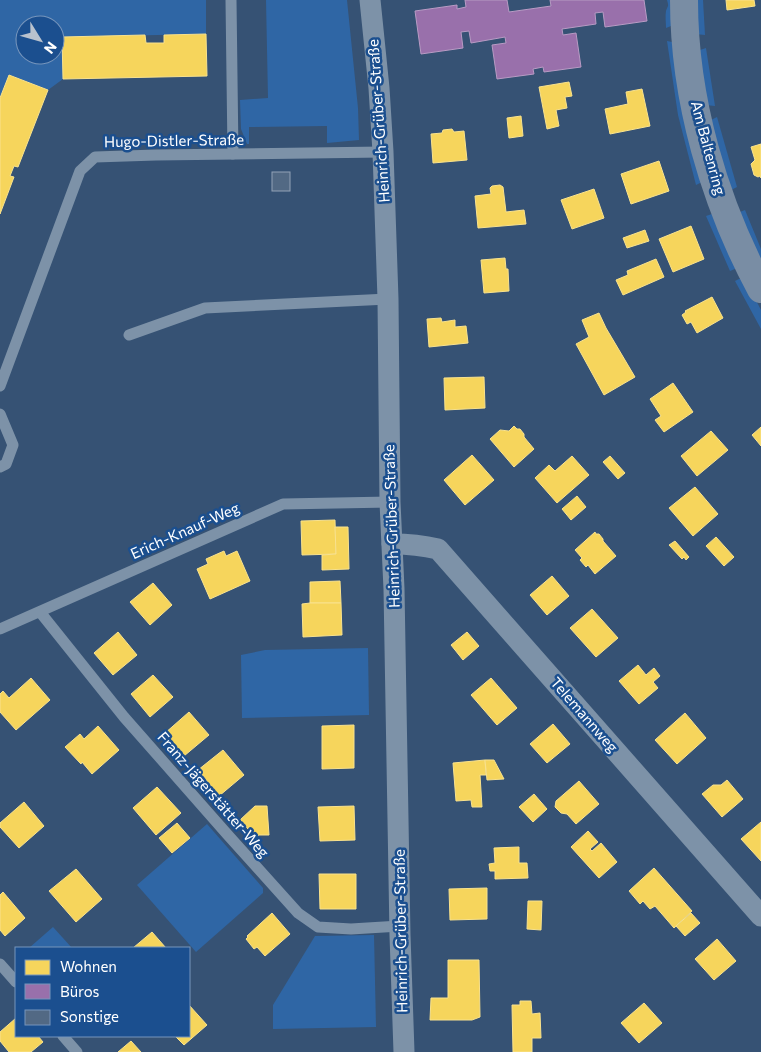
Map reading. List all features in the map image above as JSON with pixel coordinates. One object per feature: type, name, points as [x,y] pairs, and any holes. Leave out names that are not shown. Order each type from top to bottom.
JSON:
[{"type":"street","name":"Heinrich-Grüber-Straße","points":[[370,0],[380,99],[388,299],[390,502],[394,589],[404,1052]]},
{"type":"street","name":"Am Baltenring","points":[[684,0],[686,44],[695,109],[713,177],[730,225],[761,289]]},
{"type":"street","name":"Telemannweg","points":[[392,544],[420,544],[438,549],[761,916]]},
{"type":"lane","points":[[231,0],[233,154]]},
{"type":"lane","name":"Hugo-Distler-Straße","points":[[0,386],[80,171],[96,157],[383,152]]},
{"type":"lane","points":[[129,335],[205,308],[388,299]]},
{"type":"lane","points":[[0,414],[13,446],[6,464],[0,467]]},
{"type":"lane","name":"Erich-Knauf-Weg","points":[[0,629],[283,504],[390,502]]},
{"type":"lane","name":"Franz-Jägerstätter-Weg","points":[[40,612],[124,717],[298,913],[318,927],[351,929],[400,926]]},
{"type":"lane","points":[[0,964],[15,981]]},
{"type":"lane","points":[[64,1037],[77,1052]]},
{"type":"shaded area","points":[[0,0],[206,0],[206,34],[65,37],[65,15],[15,15],[15,65],[63,65],[63,79],[48,90],[9,75],[0,98]]},
{"type":"shaded area","points":[[266,0],[347,0],[358,108],[359,140],[327,143],[327,126],[249,127],[249,144],[247,144],[241,129],[240,100],[268,98]]},
{"type":"shaded area","points":[[667,0],[675,0],[676,24],[666,28],[668,5]]},
{"type":"shaded area","points":[[694,0],[703,0],[705,35],[695,34]]},
{"type":"shaded area","points":[[667,41],[677,43],[704,181],[696,185],[678,115]]},
{"type":"shaded area","points":[[706,48],[715,106],[705,105],[697,51]]},
{"type":"shaded area","points":[[717,117],[737,187],[731,190],[709,121]]},
{"type":"shaded area","points":[[745,210],[761,249],[761,268],[740,212]]},
{"type":"shaded area","points":[[715,213],[737,265],[735,269],[730,271],[706,216]]},
{"type":"shaded area","points":[[745,279],[761,310],[761,329],[735,281]]},
{"type":"shaded area","points":[[368,648],[369,715],[242,718],[241,655],[265,650]]},
{"type":"shaded area","points":[[207,824],[263,888],[263,893],[196,952],[137,885]]},
{"type":"shaded area","points":[[53,927],[71,947],[30,947]]},
{"type":"shaded area","points":[[374,935],[376,1027],[273,1029],[273,1005],[315,936]]},
{"type":"building: Wohnen","points":[[726,0],[754,0],[755,6],[727,10]]},
{"type":"building: Wohnen","points":[[206,34],[207,76],[63,79],[65,37],[145,35],[146,43],[164,43],[164,35]]},
{"type":"building: Wohnen","points":[[9,75],[48,90],[18,167],[14,166],[10,176],[14,177],[0,214],[0,98]]},
{"type":"building: Wohnen","points":[[569,82],[572,96],[565,97],[567,108],[556,110],[559,126],[547,129],[539,87]]},
{"type":"building: Wohnen","points":[[642,89],[650,126],[610,134],[605,109],[628,104],[626,92]]},
{"type":"building: Wohnen","points":[[521,116],[523,136],[509,138],[507,118]]},
{"type":"building: Wohnen","points":[[452,129],[454,132],[464,131],[467,160],[433,163],[431,134],[442,133],[443,130]]},
{"type":"building: Wohnen","points":[[761,144],[761,178],[754,175],[751,164],[755,160],[751,147]]},
{"type":"building: Wohnen","points":[[659,161],[669,191],[631,204],[621,174]]},
{"type":"building: Wohnen","points":[[500,185],[503,187],[506,212],[524,210],[526,224],[478,228],[475,196],[491,194],[490,188],[492,186]]},
{"type":"building: Wohnen","points":[[594,189],[604,218],[572,229],[561,200]]},
{"type":"building: Wohnen","points":[[691,226],[704,259],[673,272],[659,239]]},
{"type":"building: Wohnen","points":[[645,230],[649,241],[627,248],[623,238]]},
{"type":"building: Wohnen","points":[[505,258],[506,269],[508,269],[509,291],[484,293],[481,260]]},
{"type":"building: Wohnen","points":[[656,259],[664,277],[623,295],[616,280],[628,275],[627,271]]},
{"type":"building: Wohnen","points":[[712,297],[723,318],[697,333],[691,322],[687,324],[682,315],[685,311]]},
{"type":"building: Wohnen","points":[[599,313],[635,377],[604,395],[576,344],[589,337],[582,320]]},
{"type":"building: Wohnen","points":[[441,318],[442,322],[455,320],[455,327],[466,326],[468,343],[429,347],[427,319]]},
{"type":"building: Wohnen","points":[[484,377],[485,408],[445,410],[444,378]]},
{"type":"building: Wohnen","points":[[673,383],[693,412],[664,432],[655,420],[661,416],[650,399]]},
{"type":"building: Wohnen","points":[[514,426],[520,429],[534,449],[514,467],[490,439],[500,430],[509,431]]},
{"type":"building: Wohnen","points":[[761,427],[761,446],[752,435]]},
{"type":"building: Wohnen","points":[[711,431],[728,450],[697,476],[681,456]]},
{"type":"building: Wohnen","points":[[472,455],[494,480],[465,505],[444,480]]},
{"type":"building: Wohnen","points":[[572,456],[589,475],[557,503],[535,478],[549,465],[555,471]]},
{"type":"building: Wohnen","points":[[610,456],[625,473],[618,479],[603,462]]},
{"type":"building: Wohnen","points":[[695,487],[718,514],[693,536],[669,508]]},
{"type":"building: Wohnen","points":[[577,496],[586,507],[571,520],[562,509]]},
{"type":"building: Wohnen","points":[[335,520],[336,554],[302,555],[301,521]]},
{"type":"building: Wohnen","points":[[335,527],[348,527],[349,569],[322,570],[322,555],[336,554]]},
{"type":"building: Wohnen","points":[[595,532],[599,534],[616,556],[595,574],[588,565],[586,567],[580,560],[582,558],[575,550]]},
{"type":"building: Wohnen","points":[[716,537],[734,557],[724,566],[706,546]]},
{"type":"building: Wohnen","points":[[675,541],[689,557],[686,560],[684,557],[682,559],[669,545]]},
{"type":"building: Wohnen","points":[[224,551],[226,556],[237,551],[250,581],[210,599],[197,569],[208,564],[206,559]]},
{"type":"building: Wohnen","points":[[552,576],[569,596],[547,615],[530,595]]},
{"type":"building: Wohnen","points":[[340,581],[341,603],[310,603],[310,582]]},
{"type":"building: Wohnen","points":[[153,583],[172,605],[150,625],[130,602]]},
{"type":"building: Wohnen","points":[[341,603],[342,635],[303,637],[302,604]]},
{"type":"building: Wohnen","points":[[592,609],[618,638],[596,657],[570,628]]},
{"type":"building: Wohnen","points":[[118,632],[137,655],[113,675],[94,653]]},
{"type":"building: Wohnen","points":[[467,632],[479,646],[463,660],[451,645]]},
{"type":"building: Wohnen","points":[[638,665],[646,675],[654,668],[660,676],[653,682],[658,688],[639,704],[619,681]]},
{"type":"building: Wohnen","points":[[153,675],[173,697],[150,717],[131,694]]},
{"type":"building: Wohnen","points":[[31,678],[50,700],[16,730],[0,712],[0,694],[3,691],[9,698]]},
{"type":"building: Wohnen","points":[[491,678],[517,708],[497,725],[471,695]]},
{"type":"building: Wohnen","points":[[189,712],[209,735],[184,756],[164,734]]},
{"type":"building: Wohnen","points":[[685,713],[706,738],[677,764],[655,740]]},
{"type":"building: Wohnen","points":[[553,724],[570,744],[547,763],[530,744]]},
{"type":"building: Wohnen","points":[[354,725],[354,768],[322,769],[322,726]]},
{"type":"building: Wohnen","points":[[98,726],[119,750],[92,774],[65,747],[80,734],[84,739]]},
{"type":"building: Wohnen","points":[[223,750],[244,775],[219,796],[198,770]]},
{"type":"building: Wohnen","points":[[485,760],[486,775],[480,775],[482,807],[472,807],[471,800],[456,801],[453,763]]},
{"type":"building: Wohnen","points":[[485,760],[494,760],[504,779],[487,780]]},
{"type":"building: Wohnen","points":[[727,780],[743,799],[722,817],[702,794],[713,785],[721,785]]},
{"type":"building: Wohnen","points":[[579,781],[599,804],[576,824],[567,814],[561,813],[555,807],[556,801]]},
{"type":"building: Wohnen","points":[[157,787],[181,813],[156,835],[133,808]]},
{"type":"building: Wohnen","points":[[534,794],[547,809],[533,822],[519,807]]},
{"type":"building: Wohnen","points":[[24,802],[44,826],[19,848],[0,827],[0,823]]},
{"type":"building: Wohnen","points":[[255,806],[267,806],[269,835],[259,835],[256,838],[240,820]]},
{"type":"building: Wohnen","points":[[354,806],[355,840],[320,841],[318,807]]},
{"type":"building: Wohnen","points":[[761,822],[761,861],[741,839]]},
{"type":"building: Wohnen","points":[[177,823],[190,838],[172,853],[159,838]]},
{"type":"building: Wohnen","points":[[588,831],[598,842],[590,849],[592,851],[601,843],[617,862],[599,878],[571,847]]},
{"type":"building: Wohnen","points":[[519,847],[519,863],[527,863],[528,878],[495,879],[495,871],[490,871],[489,864],[495,863],[494,848]]},
{"type":"building: Wohnen","points":[[654,868],[692,911],[674,928],[655,906],[650,909],[643,901],[640,904],[629,891]]},
{"type":"building: Wohnen","points":[[76,869],[102,899],[76,922],[49,891]]},
{"type":"building: Wohnen","points":[[319,874],[356,874],[356,909],[320,909]]},
{"type":"building: Wohnen","points":[[487,888],[487,919],[450,920],[449,889]]},
{"type":"building: Wohnen","points":[[3,892],[25,918],[5,936],[0,930],[0,895]]},
{"type":"building: Wohnen","points":[[528,901],[542,901],[541,930],[527,929]]},
{"type":"building: Wohnen","points":[[272,913],[290,934],[265,956],[257,947],[254,949],[246,939]]},
{"type":"building: Wohnen","points":[[691,913],[700,923],[685,936],[676,926]]},
{"type":"building: Wohnen","points":[[152,932],[165,947],[134,947]]},
{"type":"building: Wohnen","points":[[717,939],[736,961],[714,980],[695,959]]},
{"type":"building: Wohnen","points":[[448,960],[479,960],[480,1017],[472,1020],[430,1020],[431,998],[448,998]]},
{"type":"building: Wohnen","points":[[520,1001],[531,1001],[532,1014],[540,1013],[541,1038],[532,1038],[532,1052],[513,1052],[512,1005],[520,1005]]},
{"type":"building: Wohnen","points":[[644,1003],[662,1023],[639,1043],[621,1023]]},
{"type":"building: Wohnen","points":[[190,1006],[207,1025],[184,1045],[176,1037],[190,1037]]},
{"type":"building: Wohnen","points":[[15,1019],[15,1037],[39,1037],[43,1042],[31,1052],[9,1052],[0,1041],[0,1032]]},
{"type":"building: Wohnen","points":[[131,1041],[141,1052],[118,1052]]},
{"type":"building: Büros","points":[[465,0],[507,0],[509,12],[551,6],[550,0],[644,0],[647,21],[605,27],[603,12],[595,13],[596,24],[562,29],[563,35],[576,33],[581,67],[544,72],[543,67],[533,69],[534,74],[497,79],[492,45],[506,43],[505,37],[471,43],[469,31],[461,32],[463,48],[421,54],[415,11],[457,5],[457,9],[466,7]]},
{"type":"building: Sonstige","points":[[272,172],[290,172],[290,191],[272,191]]}]
